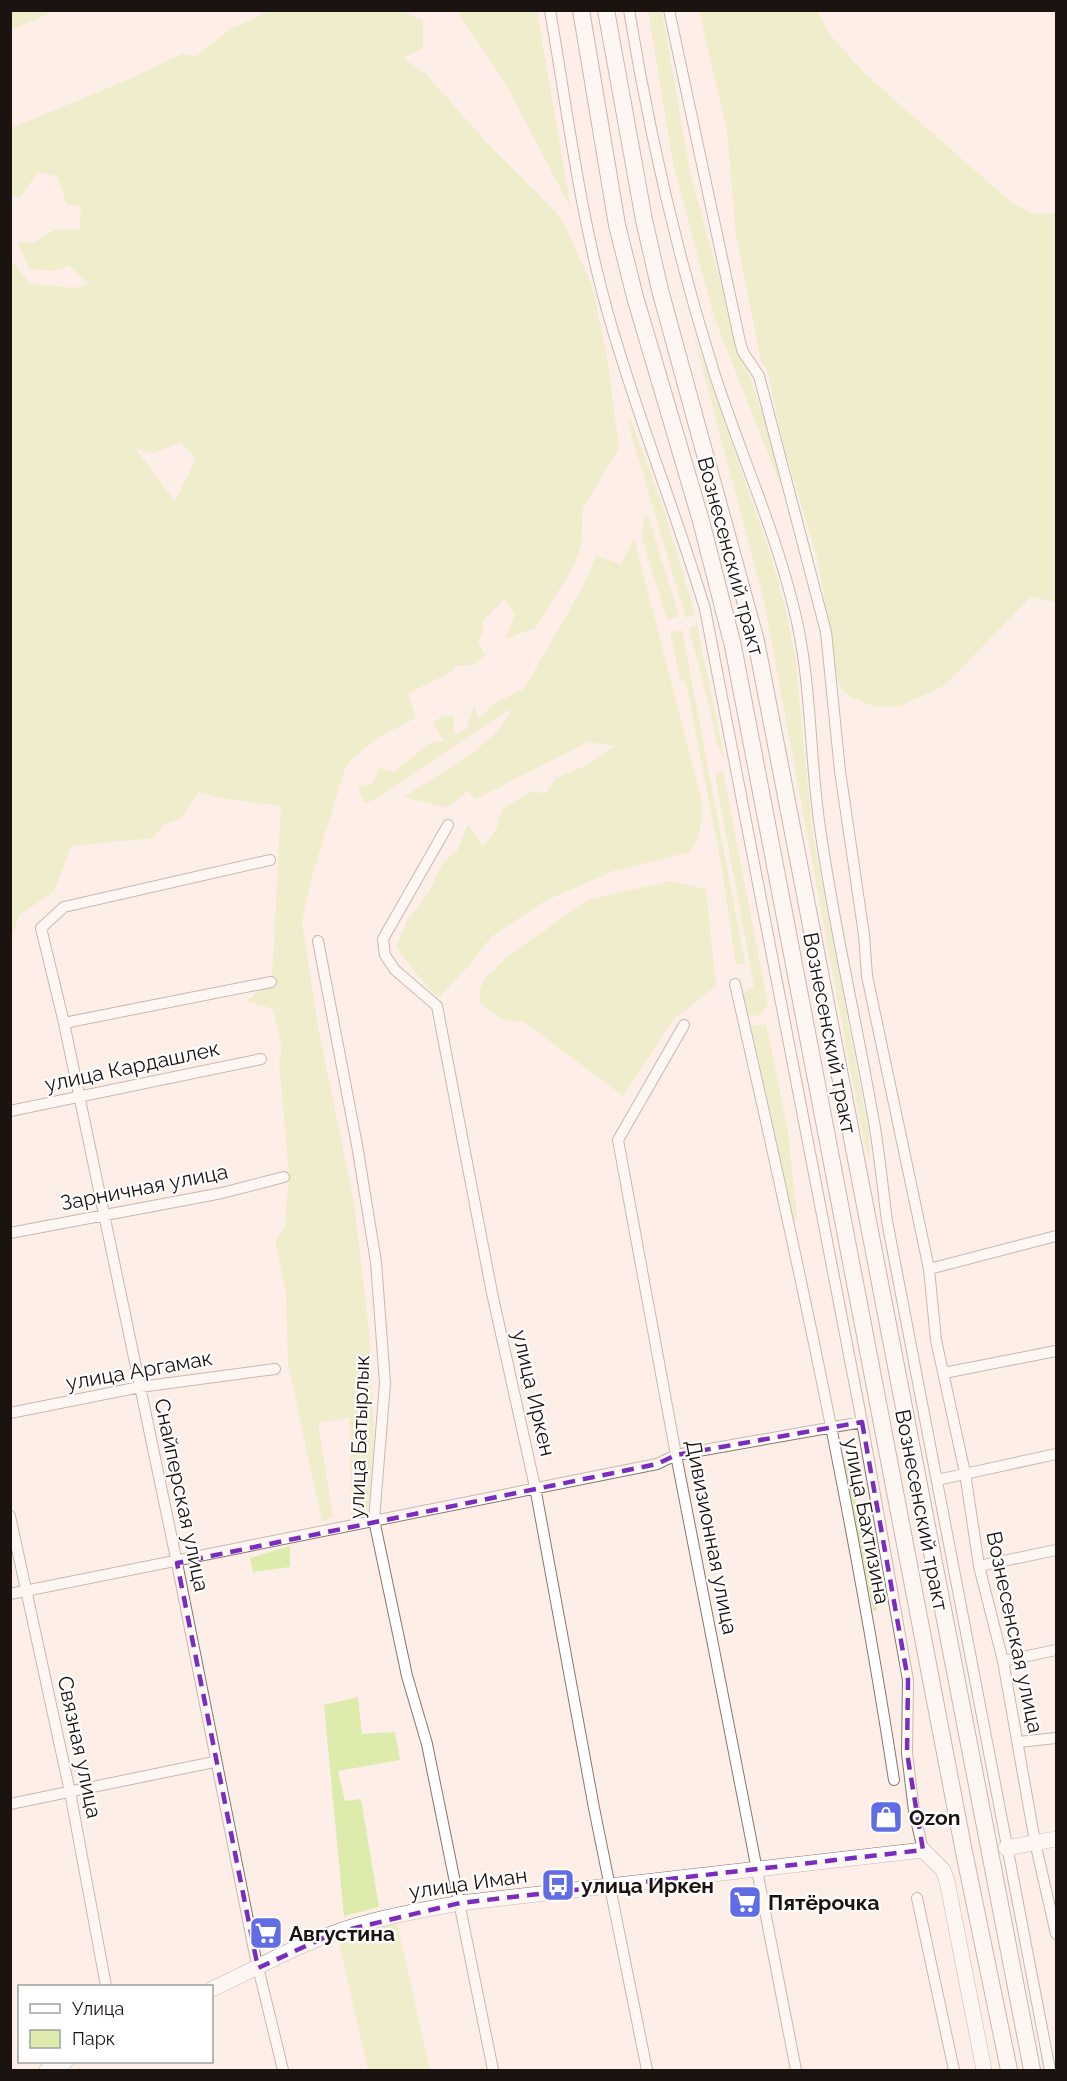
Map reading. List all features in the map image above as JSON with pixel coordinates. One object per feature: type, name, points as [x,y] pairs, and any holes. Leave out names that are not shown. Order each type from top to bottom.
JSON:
[{"type":"main road","name":"Вознесенский тракт","points":[[581,10],[617,225],[701,521],[733,646],[962,1842],[1009,2070]]},
{"type":"main road","name":"Вознесенский тракт","points":[[606,10],[644,220],[660,290],[756,641],[1032,2070]]},
{"type":"street","points":[[550,10],[591,243],[608,311],[678,520],[705,609],[862,1422],[908,1680],[906,1753],[914,1811],[923,1850],[943,1870],[947,1881],[984,2070]]},
{"type":"street","points":[[629,10],[650,129],[684,274],[714,373],[776,545],[794,608],[804,672],[816,800],[824,857],[875,1132],[887,1221],[1050,2070]]},
{"type":"street","name":"Вознесенская улица","points":[[669,10],[740,342],[743,352],[759,376],[824,623],[842,783],[864,935],[867,976],[929,1269],[936,1340],[965,1473],[979,1566],[1003,1661],[1035,1842],[1056,1934]]},
{"type":"street","name":"улица Иркен","points":[[448,825],[383,939],[385,955],[395,970],[437,1006],[492,1293],[535,1487],[594,1808],[612,1887],[647,2070]]},
{"type":"street","name":"Снайперская улица","points":[[270,860],[64,907],[41,928],[64,1023],[177,1563],[214,1762],[258,1968],[283,2070]]},
{"type":"street","name":"улица Батырлык","points":[[318,941],[357,1145],[376,1262],[385,1383],[374,1520],[405,1668],[427,1744],[493,2070]]},
{"type":"street","points":[[64,1023],[271,982]]},
{"type":"street","name":"улица Бахтизина","points":[[735,984],[800,1270],[880,1691],[894,1780]]},
{"type":"street","name":"Дивизионная улица","points":[[684,1025],[618,1140],[676,1455],[796,2070]]},
{"type":"street","name":"улица Кардашлек","points":[[10,1112],[261,1059]]},
{"type":"street","name":"Зарничная улица","points":[[10,1233],[222,1193],[284,1177]]},
{"type":"street","points":[[929,1269],[1056,1236]]},
{"type":"street","points":[[944,1373],[1056,1351]]},
{"type":"street","name":"улица Аргамак","points":[[10,1413],[140,1387],[275,1369]]},
{"type":"street","points":[[10,1594],[177,1563],[374,1520],[657,1464],[676,1455],[862,1422]]},
{"type":"street","points":[[937,1480],[1056,1454]]},
{"type":"street","name":"Связная улица","points":[[10,1516],[70,1792],[106,1985]]},
{"type":"street","points":[[979,1566],[1056,1550]]},
{"type":"street","points":[[1003,1661],[1056,1650]]},
{"type":"street","points":[[1019,1742],[1056,1738]]},
{"type":"street","points":[[10,1804],[214,1762]]},
{"type":"street","points":[[1006,1848],[1056,1839]]},
{"type":"street","name":"улица Иман","points":[[213,1989],[334,1933],[376,1919],[460,1903],[923,1850]]},
{"type":"street","points":[[917,1898],[954,2070]]},
{"type":"street","points":[[47,2070],[61,2063]]},
{"type":"highlighted area","points":[[862,1422],[908,1680],[907,1753],[923,1850],[460,1903],[334,1933],[258,1968],[177,1563],[657,1464],[676,1455]]},
{"type":"green space","points":[[11,10],[55,10],[55,11],[11,30]]},
{"type":"green space","points":[[399,10],[423,20],[423,48],[403,58],[426,74],[488,144],[561,218],[592,285],[608,362],[619,448],[583,508],[581,546],[573,568],[535,628],[505,639],[515,614],[504,599],[483,621],[483,632],[478,642],[485,655],[474,665],[455,666],[454,671],[408,693],[416,718],[375,739],[346,765],[313,873],[302,922],[318,1026],[354,1203],[370,1339],[374,1436],[368,1514],[351,1515],[349,1418],[318,1423],[333,1517],[322,1522],[288,1364],[286,1292],[275,1242],[285,1226],[289,1173],[279,1063],[282,1048],[273,1009],[247,1001],[272,977],[281,806],[220,798],[198,792],[181,818],[163,825],[153,838],[71,846],[54,892],[19,915],[14,930],[11,932],[10,260],[31,284],[74,288],[89,284],[69,266],[53,271],[29,269],[18,242],[35,242],[54,230],[80,229],[81,206],[67,205],[57,176],[38,172],[20,198],[11,195],[11,128],[127,80],[182,54],[196,56],[229,30],[269,11]],"holes":[[[181,442],[196,459],[175,501],[135,448],[154,453]]]},
{"type":"green space","points":[[457,11],[537,11],[571,209],[506,84]]},
{"type":"green space","points":[[648,11],[662,11],[690,172],[732,325],[766,424],[782,489],[714,317],[673,163]]},
{"type":"green space","points":[[699,11],[817,11],[832,37],[865,74],[1012,203],[1034,214],[1056,214],[1056,602],[1031,597],[944,686],[900,706],[873,706],[850,697],[839,686],[818,561],[784,447],[767,370],[761,361],[736,235],[727,131]]},
{"type":"green space","points":[[692,329],[771,556],[786,611],[795,657],[813,836],[869,1133],[870,1160],[864,1143],[764,601]]},
{"type":"green space","points":[[630,418],[662,504],[695,614],[686,618],[628,424]]},
{"type":"green space","points":[[648,516],[679,616],[667,620],[642,538],[644,518]]},
{"type":"green space","points":[[634,538],[701,798],[701,820],[697,840],[689,852],[613,871],[545,901],[491,937],[467,968],[439,997],[427,987],[396,947],[407,920],[428,894],[443,862],[457,851],[468,825],[483,846],[496,830],[502,809],[533,791],[545,794],[556,778],[587,765],[615,746],[588,742],[476,799],[467,791],[448,808],[404,797],[481,746],[505,721],[512,708],[374,800],[364,803],[358,787],[372,784],[380,768],[394,772],[430,743],[444,741],[433,723],[443,715],[454,717],[454,734],[467,729],[474,705],[479,720],[493,704],[524,689],[581,590],[596,556],[621,564]]},
{"type":"green space","points":[[697,625],[725,760],[716,740],[689,628]]},
{"type":"green space","points":[[682,630],[745,963],[736,965],[722,869],[686,682],[680,679],[670,632]]},
{"type":"green space","points":[[723,771],[768,1005],[760,1015],[749,1016],[743,992],[754,986],[715,775]]},
{"type":"green space","points":[[670,881],[706,889],[716,986],[673,1020],[623,1096],[523,1021],[500,1018],[480,1003],[480,990],[484,979],[512,953],[588,900]]},
{"type":"green space","points":[[766,1024],[788,1130],[797,1218],[794,1222],[751,1026]]},
{"type":"green space","points":[[844,1459],[848,1459],[877,1610],[873,1611]]},
{"type":"green space","points":[[290,1546],[290,1567],[253,1572],[250,1558]]},
{"type":"green space","points":[[358,1697],[362,1734],[395,1732],[400,1760],[338,1771],[345,1801],[361,1799],[379,1907],[344,1916],[324,1705]]},
{"type":"green space","points":[[396,1918],[430,2070],[368,2070],[338,1938]]},
{"type":"place","name":"Ozon","points":[[886,1817]]},
{"type":"place","name":"улица Иркен","points":[[558,1885]]},
{"type":"place","name":"Пятёрочка","points":[[745,1902]]},
{"type":"place","name":"Августина","points":[[266,1933]]}]
